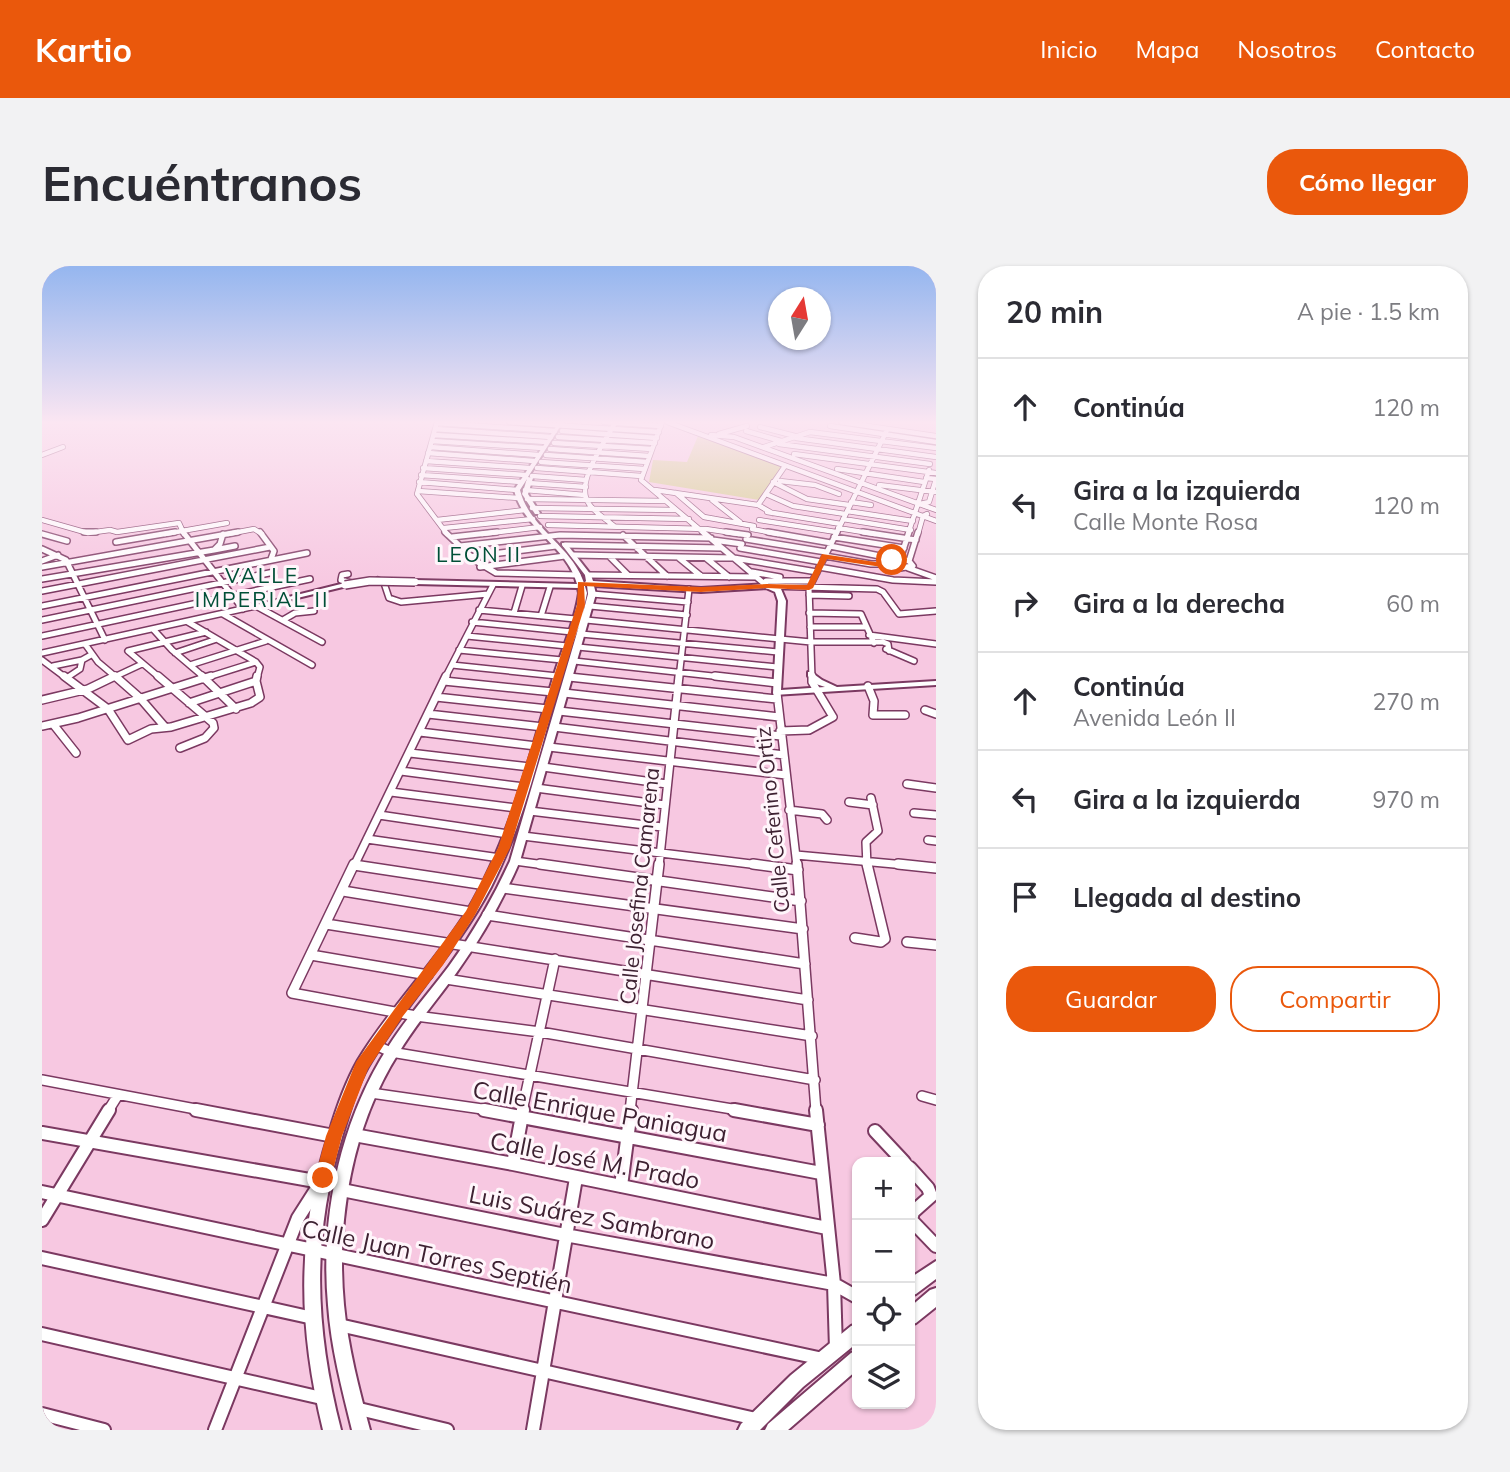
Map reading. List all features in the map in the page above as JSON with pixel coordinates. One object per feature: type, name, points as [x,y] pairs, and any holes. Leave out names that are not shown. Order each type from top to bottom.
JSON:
[{"type":"street","points":[[421,476],[418,491],[420,499],[468,557],[480,567],[501,573],[541,574],[687,615]]},
{"type":"street","points":[[442,476],[586,480]]},
{"type":"street","points":[[514,476],[586,487]]},
{"type":"street","points":[[418,491],[462,494],[564,476]]},
{"type":"street","points":[[587,476],[586,498],[667,576]]},
{"type":"street","name":"Calle Ceferino Ortiz","points":[[641,476],[642,481],[782,597],[777,692],[801,901],[821,1173],[834,1284],[829,1355]]},
{"type":"street","points":[[758,505],[777,476]]},
{"type":"street","points":[[796,476],[895,561],[910,565]]},
{"type":"street","points":[[845,476],[936,510]]},
{"type":"street","points":[[436,697],[781,734],[809,730],[833,717],[816,691],[811,674],[810,588],[864,476]]},
{"type":"street","points":[[906,476],[929,476]]},
{"type":"street","points":[[919,476],[936,480],[928,503]]},
{"type":"street","points":[[462,494],[468,478]]},
{"type":"street","points":[[895,561],[908,539],[913,521],[912,512],[919,503],[926,478]]},
{"type":"street","points":[[543,480],[604,517],[689,519]]},
{"type":"street","points":[[543,480],[614,526],[699,528],[819,567]]},
{"type":"street","points":[[444,528],[543,480]]},
{"type":"street","points":[[543,480],[624,536],[744,542],[871,564],[895,561],[936,578]]},
{"type":"street","points":[[452,537],[543,480]]},
{"type":"street","points":[[460,546],[543,480]]},
{"type":"street","points":[[543,480],[634,546],[721,548]]},
{"type":"street","points":[[543,480],[628,575]]},
{"type":"street","points":[[468,557],[543,480]]},
{"type":"street","points":[[541,574],[534,560],[543,480]]},
{"type":"street","points":[[332,1430],[310,1296],[311,1251],[321,1182],[334,1136],[355,1081],[375,1045],[471,912],[499,858],[516,808],[530,788],[581,619],[586,586],[543,480]]},
{"type":"street","points":[[436,520],[543,480],[595,509],[676,510]]},
{"type":"street","points":[[419,482],[465,486],[543,480],[586,498],[666,501]]},
{"type":"street","points":[[780,481],[806,484],[839,494],[843,519]]},
{"type":"street","points":[[773,482],[904,548]]},
{"type":"street","points":[[861,482],[934,492]]},
{"type":"street","points":[[652,489],[758,505],[772,513]]},
{"type":"street","points":[[676,493],[704,517],[742,524],[843,519],[912,512]]},
{"type":"street","points":[[766,494],[793,506],[916,540]]},
{"type":"street","points":[[709,498],[742,524]]},
{"type":"street","points":[[919,503],[936,503]]},
{"type":"street","points":[[732,556],[760,515],[744,504]]},
{"type":"street","points":[[843,519],[871,505]]},
{"type":"street","points":[[885,508],[912,512],[936,521]]},
{"type":"street","points":[[753,510],[843,519],[913,521]]},
{"type":"street","points":[[910,565],[923,516],[936,510]]},
{"type":"street","points":[[755,525],[843,519],[911,530]]},
{"type":"street","points":[[42,520],[88,533],[110,530],[117,532],[179,523],[187,540],[243,609]]},
{"type":"street","points":[[116,542],[227,523]]},
{"type":"street","points":[[162,525],[167,533]]},
{"type":"street","points":[[43,535],[65,527]]},
{"type":"street","points":[[42,567],[256,529],[274,553],[271,559]]},
{"type":"street","points":[[117,532],[112,536],[125,564],[141,586],[142,600],[161,627]]},
{"type":"street","points":[[214,550],[220,544],[223,534]]},
{"type":"street","points":[[43,535],[67,541]]},
{"type":"street","points":[[42,579],[235,546]]},
{"type":"street","points":[[42,592],[270,547]]},
{"type":"street","points":[[42,549],[68,562],[105,640]]},
{"type":"street","points":[[42,606],[307,553]]},
{"type":"street","points":[[42,561],[58,555]]},
{"type":"street","points":[[609,556],[732,556],[901,581],[936,578]]},
{"type":"street","points":[[679,558],[701,576]]},
{"type":"street","points":[[706,558],[729,577]]},
{"type":"street","points":[[480,567],[534,560]]},
{"type":"street","points":[[223,582],[239,566]]},
{"type":"street","points":[[42,620],[274,572]]},
{"type":"street","points":[[752,572],[798,581],[810,588],[880,589],[896,612],[903,615],[936,611]]},
{"type":"street","points":[[348,574],[342,575],[341,580],[351,583],[380,580],[384,583],[388,597],[401,602],[488,594]]},
{"type":"street","points":[[586,586],[628,575],[729,577],[849,596]]},
{"type":"street","points":[[310,579],[42,636],[46,652],[243,609],[260,609],[289,615],[314,611]]},
{"type":"street","points":[[260,609],[345,585],[370,582],[689,589],[762,581],[798,581]]},
{"type":"street","points":[[493,585],[472,622],[292,993],[416,1016],[540,1032],[815,1080]]},
{"type":"street","points":[[514,613],[522,586]]},
{"type":"street","points":[[586,586],[688,602]]},
{"type":"street","points":[[581,619],[582,597],[586,586]]},
{"type":"street","points":[[541,615],[550,587]]},
{"type":"street","name":"Calle Josefina Camarena","points":[[621,1186],[689,589]]},
{"type":"street","points":[[260,609],[322,642]]},
{"type":"street","points":[[479,610],[811,642],[873,642],[914,661]]},
{"type":"street","points":[[809,613],[861,614],[873,642]]},
{"type":"street","points":[[223,614],[312,665]]},
{"type":"street","points":[[283,620],[289,615]]},
{"type":"street","points":[[42,660],[54,666],[108,709],[126,739],[132,740],[151,729],[236,709],[259,699],[256,681],[260,667],[256,662],[188,622]]},
{"type":"street","points":[[472,622],[778,652]]},
{"type":"street","points":[[810,627],[865,627]]},
{"type":"street","points":[[153,629],[174,653],[223,692],[236,709]]},
{"type":"street","points":[[180,748],[205,738],[214,728],[212,723],[142,664],[129,649],[206,632]]},
{"type":"street","points":[[869,635],[936,644]]},
{"type":"street","points":[[467,636],[777,667]]},
{"type":"street","points":[[174,653],[217,639]]},
{"type":"street","points":[[190,665],[266,641]]},
{"type":"street","points":[[85,643],[91,655],[140,698],[165,727]]},
{"type":"street","points":[[460,650],[678,688],[801,693],[936,682]]},
{"type":"street","points":[[54,666],[82,660],[91,655]]},
{"type":"street","points":[[71,679],[82,672],[82,660]]},
{"type":"street","points":[[42,726],[108,709],[256,662]]},
{"type":"street","points":[[42,700],[85,690],[142,664]]},
{"type":"street","points":[[452,665],[680,672],[777,692]]},
{"type":"street","points":[[811,674],[819,682],[840,689]]},
{"type":"street","points":[[189,703],[256,681]]},
{"type":"street","points":[[444,681],[779,717]]},
{"type":"street","points":[[868,686],[874,701],[873,715],[905,715]]},
{"type":"street","points":[[925,710],[936,714]]},
{"type":"street","points":[[428,714],[784,755]]},
{"type":"street","points":[[53,723],[76,752]]},
{"type":"street","points":[[420,732],[786,775]]},
{"type":"street","points":[[410,753],[667,784]]},
{"type":"street","points":[[401,771],[665,805]]},
{"type":"street","points":[[907,785],[936,788]]},
{"type":"street","points":[[361,1430],[335,1303],[335,1256],[342,1190],[354,1135],[391,1052],[446,979],[503,888],[515,861],[530,811],[530,788]]},
{"type":"street","points":[[391,792],[516,808]]},
{"type":"street","points":[[849,802],[872,801],[878,831],[866,842],[866,862],[869,888],[886,939],[881,942],[855,938]]},
{"type":"street","points":[[789,810],[822,814],[827,820]]},
{"type":"street","points":[[530,811],[662,827]]},
{"type":"street","points":[[914,813],[936,815]]},
{"type":"street","points":[[379,815],[508,834]]},
{"type":"street","points":[[523,836],[797,870]]},
{"type":"street","points":[[368,839],[499,858]]},
{"type":"street","points":[[796,855],[936,868]]},
{"type":"street","points":[[515,861],[801,901]]},
{"type":"street","points":[[354,865],[486,885]]},
{"type":"street","points":[[503,888],[803,929]]},
{"type":"street","points":[[343,891],[471,912]]},
{"type":"street","points":[[487,915],[805,964]]},
{"type":"street","points":[[326,924],[808,1000]]},
{"type":"street","points":[[907,942],[936,945]]},
{"type":"street","points":[[311,955],[428,975]]},
{"type":"street","points":[[513,1164],[529,1074],[555,959]]},
{"type":"street","points":[[446,979],[811,1036]]},
{"type":"street","points":[[375,1045],[391,1052],[633,1091],[818,1125]]},
{"type":"street","points":[[42,1080],[334,1136]]},
{"type":"street","name":"Calle Enrique Paniagua","points":[[371,1093],[521,1115],[627,1138],[821,1173]]},
{"type":"street","points":[[42,1220],[118,1095]]},
{"type":"street","points":[[922,1096],[936,1100]]},
{"type":"street","points":[[875,1131],[899,1157]]},
{"type":"street","points":[[42,1133],[321,1182]]},
{"type":"street","name":"Calle José M. Prado","points":[[354,1135],[513,1164],[827,1228]]},
{"type":"street","points":[[915,1174],[928,1188],[931,1196],[915,1210]]},
{"type":"street","points":[[534,1430],[576,1178]]},
{"type":"street","points":[[215,1430],[286,1245],[305,1204],[321,1182]]},
{"type":"street","name":"Luis Suárez Sambrano","points":[[342,1190],[565,1235],[834,1284]]},
{"type":"street","name":"Calle Juan Torres Septién","points":[[42,1192],[556,1302],[829,1355]]},
{"type":"street","points":[[911,1220],[936,1247]]},
{"type":"street","points":[[42,1258],[313,1318]]},
{"type":"street","points":[[915,1284],[936,1269]]},
{"type":"street","points":[[834,1284],[852,1294]]},
{"type":"street","points":[[915,1313],[936,1296]]},
{"type":"street","points":[[339,1325],[544,1371],[752,1424],[852,1336]]},
{"type":"street","points":[[42,1334],[326,1399]]},
{"type":"street","points":[[774,1430],[852,1363]]},
{"type":"street","points":[[355,1408],[447,1430]]},
{"type":"street","points":[[42,1414],[104,1430]]},
{"type":"shaded area","points":[[650,476],[776,476],[759,500],[649,482]]},
{"type":"district","name":"LEON II","points":[[479,554]]},
{"type":"district","name":"VALLE IMPERIAL II","points":[[262,587]]},
{"type":"route","points":[[323,1178],[334,1136],[362,1066],[471,912],[504,848],[581,605],[581,583],[701,590],[767,586],[809,588],[825,556],[882,565],[890,564],[892,560]]}]
